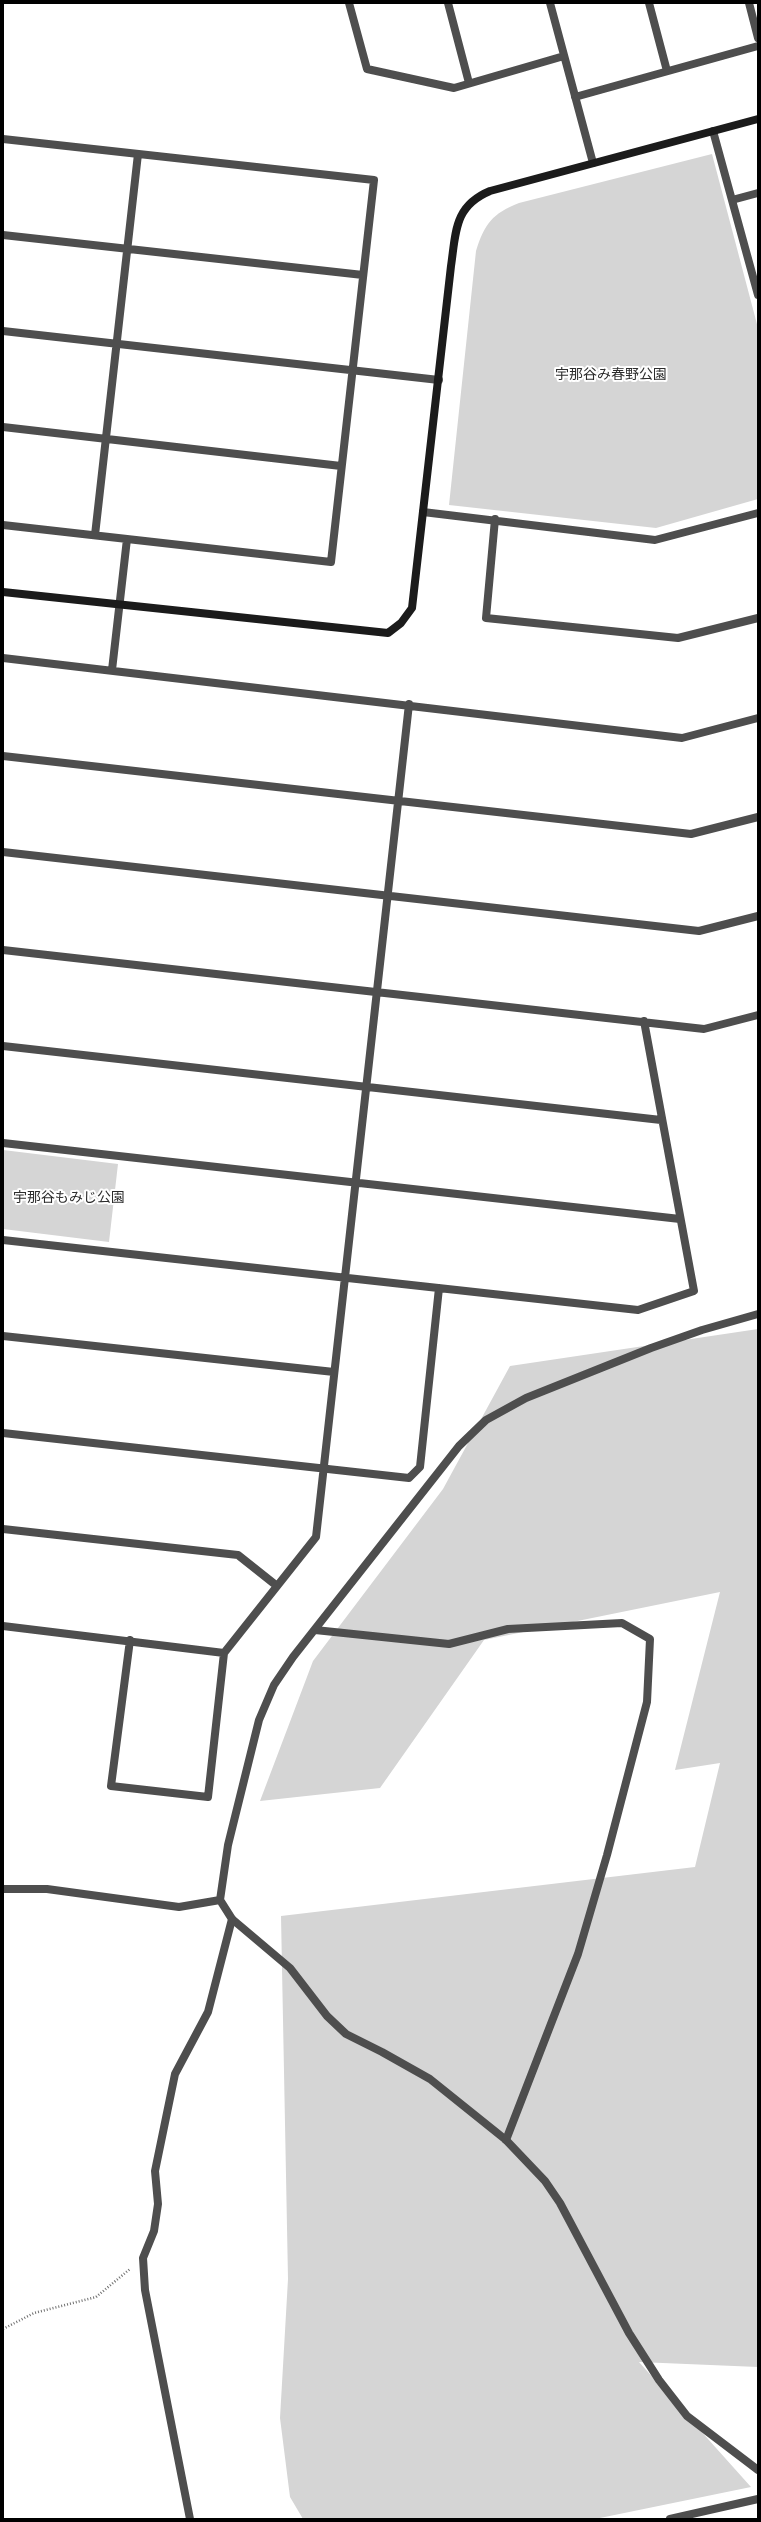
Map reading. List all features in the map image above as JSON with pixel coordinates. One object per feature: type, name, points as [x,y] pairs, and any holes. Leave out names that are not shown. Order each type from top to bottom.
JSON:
[{"type":"street","points":[[349,3],[367,69],[454,88],[564,56]]},
{"type":"street","points":[[448,3],[469,83]]},
{"type":"street","points":[[550,3],[593,163]]},
{"type":"street","points":[[649,3],[667,71]]},
{"type":"street","points":[[748,3],[758,38]]},
{"type":"street","points":[[575,97],[758,46]]},
{"type":"street","points":[[3,592],[388,633],[401,623],[412,608],[451,266],[456,233],[463,210],[474,198],[490,191],[758,119]]},
{"type":"street","points":[[713,131],[758,295]]},
{"type":"street","points":[[3,139],[374,180],[351,371],[331,562],[3,525]]},
{"type":"street","points":[[95,535],[138,154]]},
{"type":"street","points":[[732,200],[758,193]]},
{"type":"street","points":[[3,235],[363,275]]},
{"type":"street","points":[[3,332],[439,380]]},
{"type":"street","points":[[3,428],[341,466]]},
{"type":"street","points":[[423,512],[495,519],[655,540],[758,513]]},
{"type":"street","points":[[495,519],[486,618],[678,638],[758,618]]},
{"type":"street","points":[[112,670],[127,539]]},
{"type":"street","points":[[3,658],[409,704],[682,738],[758,718]]},
{"type":"street","points":[[130,1640],[111,1786],[208,1797],[224,1653],[316,1537],[365,1087],[409,704]]},
{"type":"street","points":[[3,756],[691,834],[758,817]]},
{"type":"street","points":[[3,852],[699,931],[758,916]]},
{"type":"street","points":[[3,950],[644,1021],[704,1029],[758,1015]]},
{"type":"street","points":[[3,1240],[638,1310],[694,1291],[661,1120],[644,1021]]},
{"type":"street","points":[[3,1046],[661,1120]]},
{"type":"street","points":[[3,1143],[680,1219]]},
{"type":"street","points":[[3,1433],[409,1478],[420,1468],[439,1288]]},
{"type":"street","points":[[758,1314],[702,1330],[651,1348],[526,1398],[486,1420],[459,1446],[315,1630],[274,1685],[259,1720],[228,1845],[220,1900],[232,1919],[290,1968],[327,2016],[346,2034],[430,2079],[506,2140],[545,2180],[560,2203],[629,2333],[659,2380],[687,2416],[758,2470]]},
{"type":"street","points":[[3,1336],[334,1372]]},
{"type":"street","points":[[3,1529],[238,1555],[277,1586]]},
{"type":"street","points":[[315,1630],[449,1644],[508,1628],[622,1623],[650,1639],[647,1702],[607,1855],[578,1954],[506,2140]]},
{"type":"street","points":[[3,1626],[130,1640],[224,1653]]},
{"type":"street","points":[[3,1889],[47,1889],[179,1907],[220,1900]]},
{"type":"street","points":[[190,2519],[145,2290],[143,2258],[154,2231],[158,2204],[155,2171],[175,2074],[208,2012],[232,1919]]},
{"type":"street","points":[[670,2519],[758,2499]]},
{"type":"path","points":[[3,2329],[34,2313],[96,2297],[143,2258]]},
{"type":"green space","name":"宇那谷み春野公園","points":[[712,154],[758,328],[758,499],[656,528],[449,505],[476,251],[486,226],[502,211],[519,203]]},
{"type":"green space","name":"宇那谷もみじ公園","points":[[3,1150],[118,1164],[109,1242],[3,1229]]},
{"type":"green space","points":[[758,1329],[758,2367],[639,2362],[751,2487],[595,2519],[303,2519],[290,2497],[280,2418],[288,2279],[281,1916],[695,1867],[720,1763],[675,1770],[720,1592],[484,1640],[380,1788],[260,1801],[313,1661],[443,1489],[510,1366]]}]
